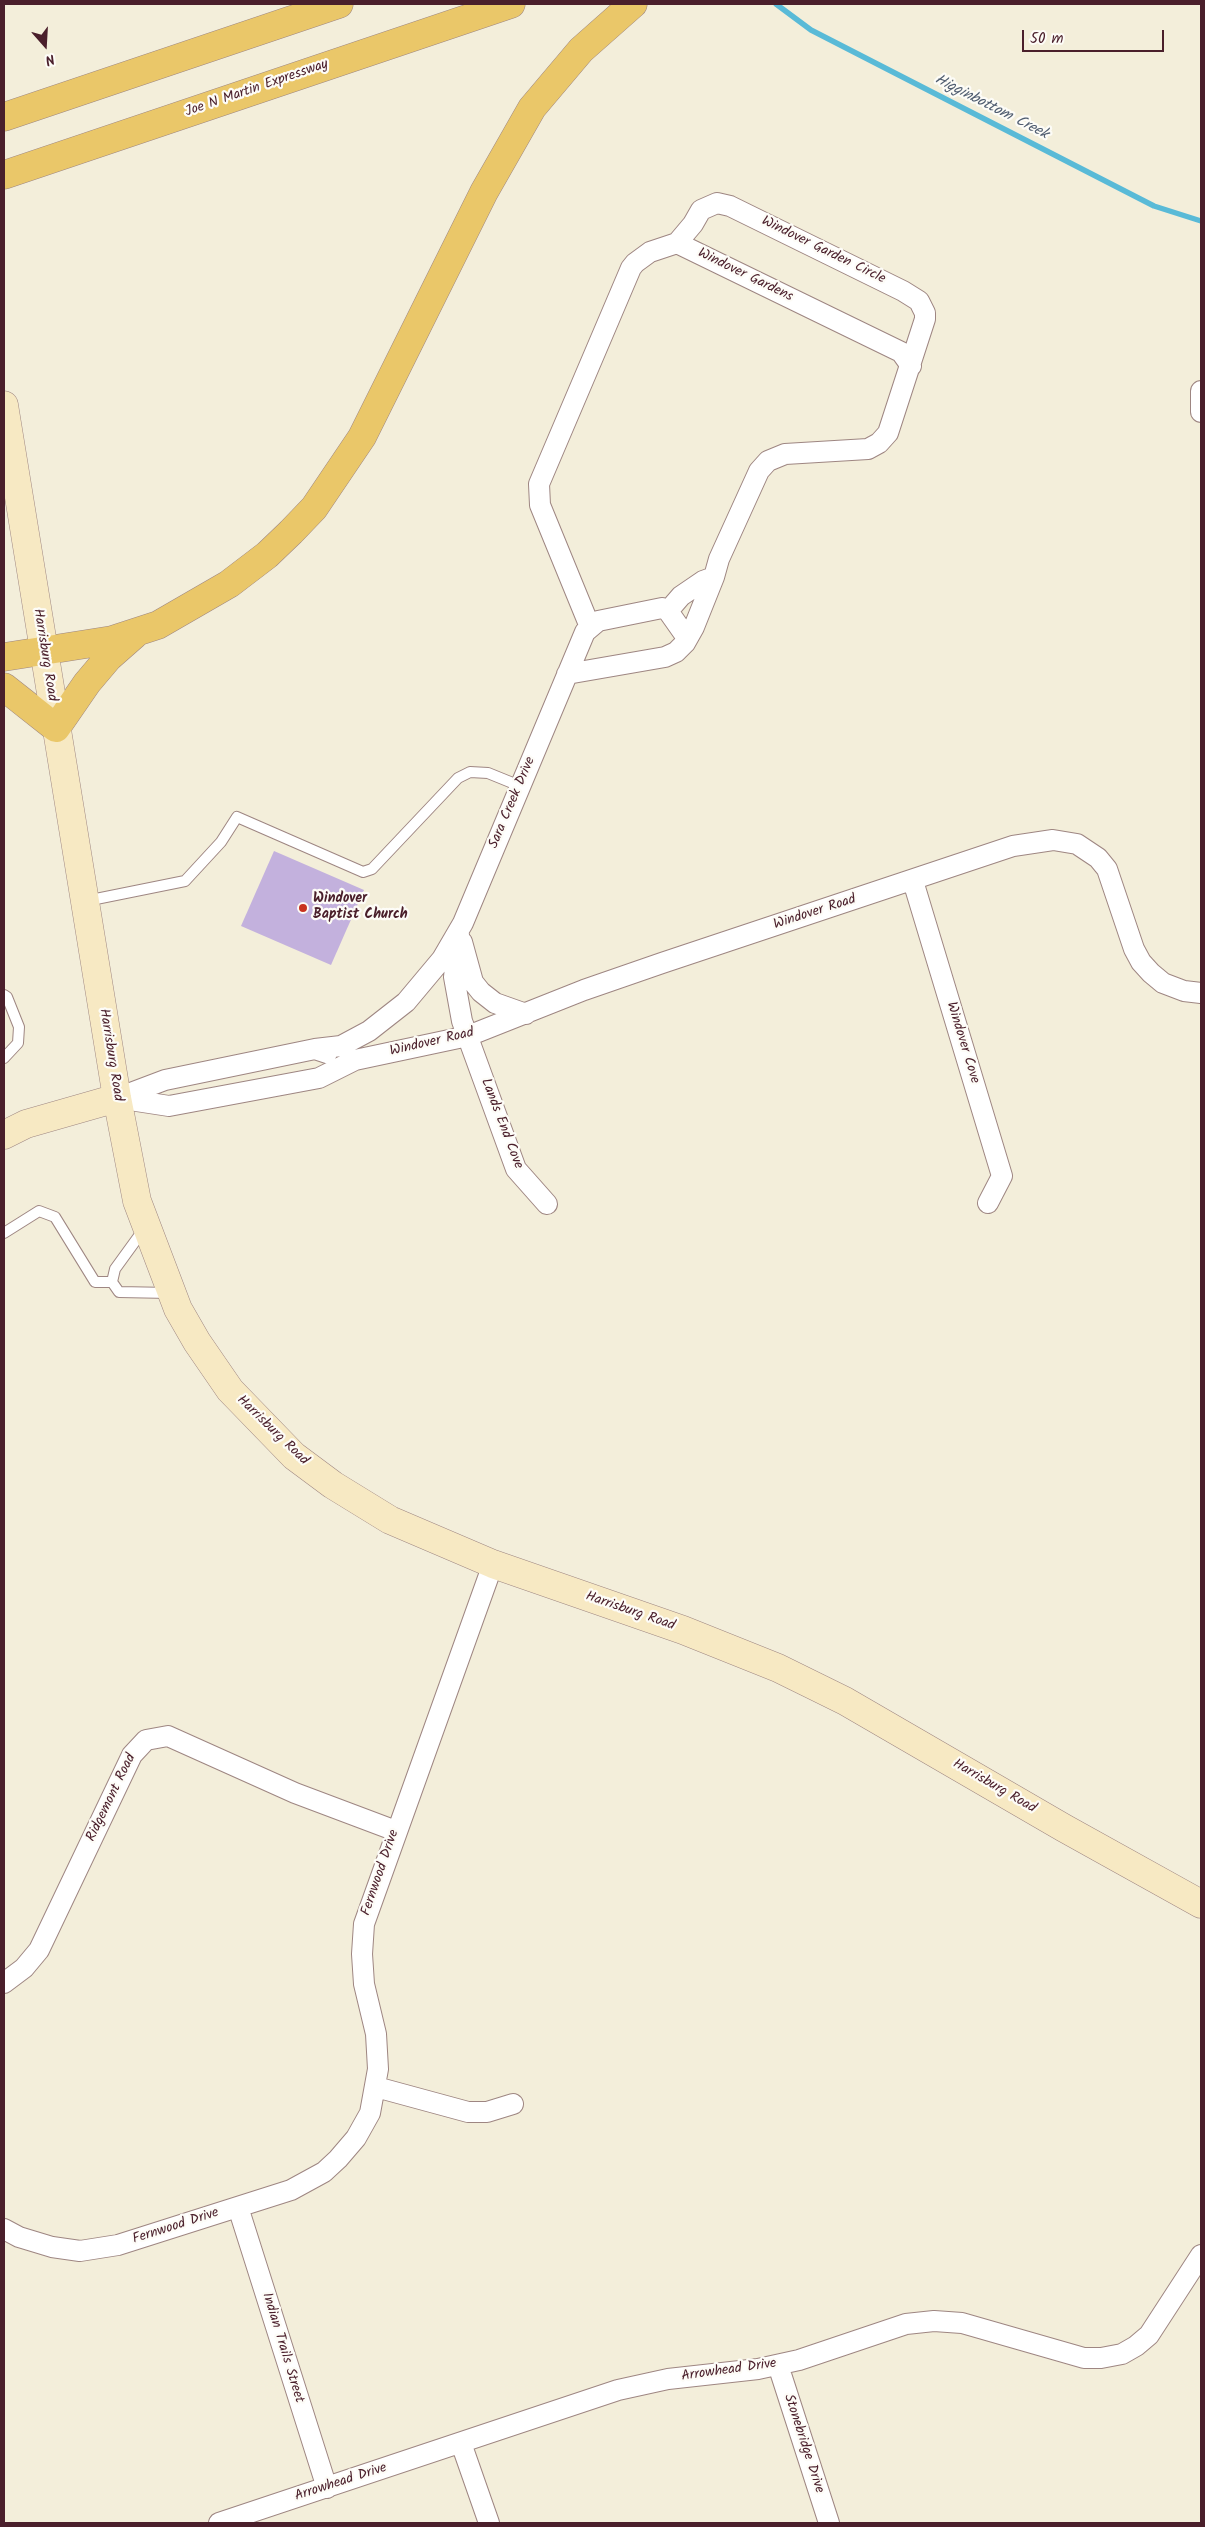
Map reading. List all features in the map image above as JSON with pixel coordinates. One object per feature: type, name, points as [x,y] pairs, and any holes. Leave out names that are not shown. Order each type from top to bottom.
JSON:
[{"type":"highway","points":[[4,117],[339,4]]},
{"type":"highway","name":"Joe N Martin Expressway","points":[[4,175],[510,4]]},
{"type":"highway","points":[[4,657],[135,634],[186,611],[229,584],[267,555],[314,508],[340,473],[362,437],[484,192],[532,108],[581,50],[634,4]]},
{"type":"highway","points":[[4,686],[56,728],[109,657],[135,634]]},
{"type":"main road","name":"Harrisburg Road","points":[[4,405],[117,1098],[137,1201],[171,1293],[196,1342],[230,1390],[294,1456],[333,1485],[390,1520],[493,1564],[683,1630],[778,1668],[845,1701],[1064,1828],[1201,1904]]},
{"type":"main road","name":"Windover Road","points":[[4,1135],[26,1124],[117,1098]]},
{"type":"street","name":"Windover Garden Circle","points":[[677,243],[693,224],[700,210],[717,203],[730,206],[903,291],[919,301],[926,312],[911,366]]},
{"type":"street","name":"Windover Gardens","points":[[677,243],[901,352],[911,366]]},
{"type":"street","points":[[590,628],[540,505],[539,484],[631,268],[650,252],[677,243]]},
{"type":"street","points":[[567,674],[665,657],[676,652],[685,643],[694,628],[719,559],[759,471],[768,461],[785,454],[868,449],[878,443],[888,433],[911,366]]},
{"type":"street","points":[[1201,391],[1201,412]]},
{"type":"street","points":[[668,611],[682,596],[703,581],[714,577]]},
{"type":"street","points":[[567,674],[585,632],[598,621],[662,608],[668,611],[687,638]]},
{"type":"street","name":"Sara Creek Drive","points":[[315,1049],[340,1046],[369,1031],[406,1002],[442,959],[459,931],[567,674]]},
{"type":"street","name":"Windover Road","points":[[117,1098],[168,1106],[319,1078],[355,1060],[468,1036],[601,984],[1027,843],[1053,840],[1077,844],[1098,858],[1107,869],[1141,962],[1162,983],[1184,991],[1201,993]]},
{"type":"street","name":"Windover Cove","points":[[913,881],[1002,1176],[988,1203]]},
{"type":"street","points":[[459,931],[473,982],[495,1003],[526,1014]]},
{"type":"street","name":"Sara Creek Drive","points":[[459,931],[454,977],[462,1021],[468,1036]]},
{"type":"street","name":"Lands End Cove","points":[[468,1036],[516,1170],[547,1204]]},
{"type":"street","name":"Windover Road","points":[[117,1098],[165,1080],[315,1049],[355,1060]]},
{"type":"street","name":"Fernwood Drive","points":[[4,2229],[19,2237],[52,2248],[80,2251],[103,2249],[291,2190],[324,2172],[356,2138],[370,2112],[376,2087],[378,2051],[376,2034],[364,1984],[362,1954],[364,1924],[493,1564]]},
{"type":"street","name":"Ridgemont Road","points":[[4,1983],[24,1968],[39,1950],[132,1755],[146,1740],[168,1736],[295,1793],[396,1831]]},
{"type":"street","points":[[376,2087],[468,2112],[487,2112],[513,2104]]},
{"type":"street","name":"Indian Trails Street","points":[[238,2207],[327,2488]]},
{"type":"street","name":"Arrowhead Drive","points":[[219,2523],[618,2390],[668,2379],[778,2365],[799,2360],[906,2324],[962,2323],[1084,2358],[1101,2358],[1122,2354],[1149,2336],[1201,2255]]},
{"type":"street","name":"Stonebridge Drive","points":[[778,2365],[829,2523]]},
{"type":"street","points":[[461,2443],[489,2523]]},
{"type":"lane","points":[[85,902],[185,881],[221,842],[237,818],[363,872],[372,868],[458,778],[470,772],[488,773],[520,786]]},
{"type":"lane","points":[[4,995],[19,1027],[18,1043],[4,1058]]},
{"type":"lane","points":[[4,1232],[40,1211],[55,1217],[95,1282],[112,1282]]},
{"type":"lane","points":[[146,1227],[115,1269],[112,1282],[119,1292],[171,1293]]},
{"type":"building","name":"Windover Baptist Church","points":[[274,851],[364,890],[331,965],[241,926]]},
{"type":"waterway","name":"Higginbottom Creek","points":[[776,4],[811,30],[1154,206],[1201,221]]},
{"type":"place","name":"Windover Baptist Church","points":[[303,908]]}]
